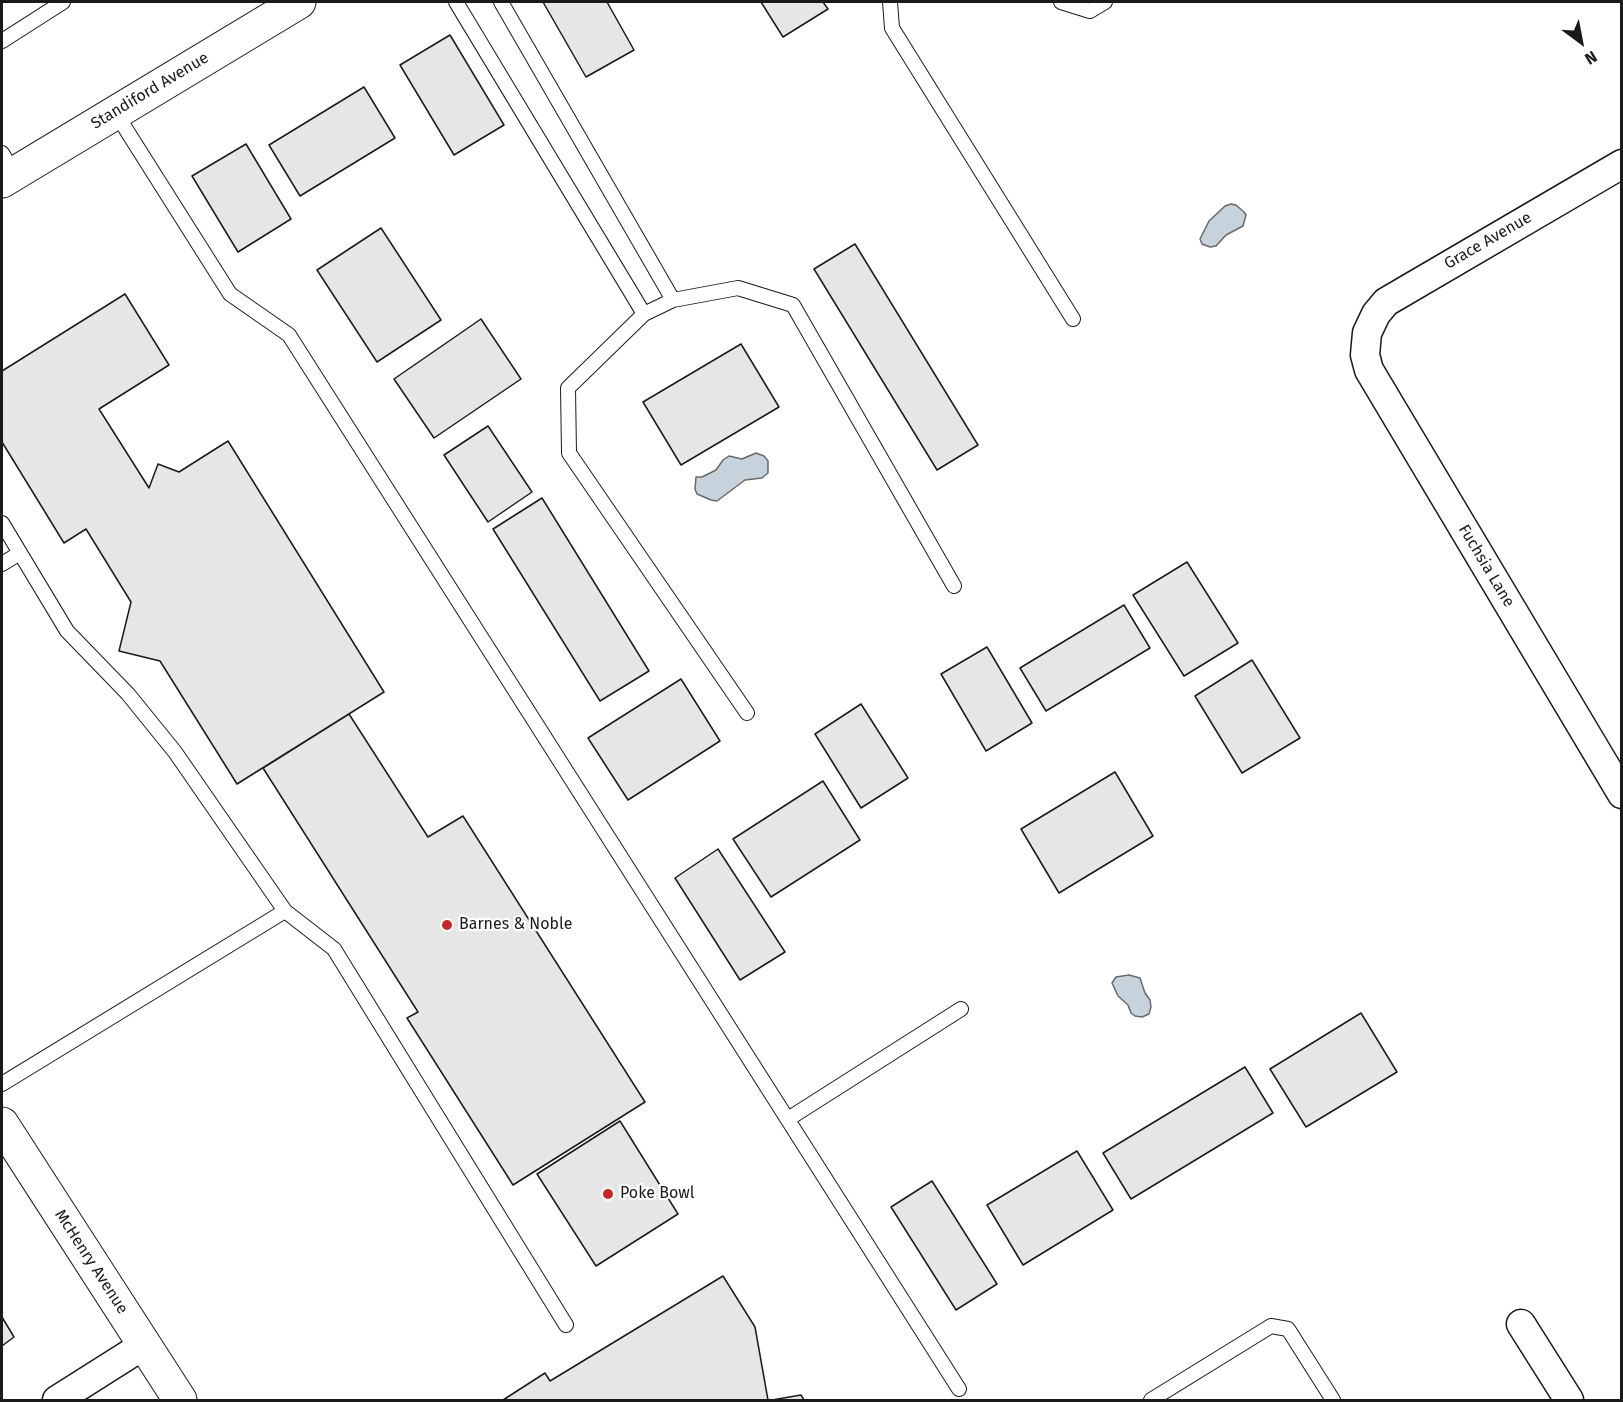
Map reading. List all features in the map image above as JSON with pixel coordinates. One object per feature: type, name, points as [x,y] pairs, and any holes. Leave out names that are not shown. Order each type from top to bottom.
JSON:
[{"type":"main road","name":"Standiford Avenue","points":[[6,169],[116,112],[299,2]]},
{"type":"main road","name":"McHenry Avenue","points":[[2,1126],[180,1401]]},
{"type":"street","name":"Grace Avenue","points":[[1367,333],[1376,314],[1386,302],[1622,164]]},
{"type":"street","name":"Fuchsia Lane","points":[[1367,333],[1365,355],[1369,370],[1622,794]]},
{"type":"street","points":[[1521,1324],[1569,1401]]},
{"type":"street","points":[[57,1401],[144,1345]]},
{"type":"lane","points":[[2,41],[63,2]]},
{"type":"lane","points":[[456,2],[644,314]]},
{"type":"lane","points":[[501,2],[673,300]]},
{"type":"lane","points":[[890,2],[892,28],[1072,319]]},
{"type":"lane","points":[[1061,2],[1090,11],[1105,2]]},
{"type":"lane","points":[[116,112],[230,294],[289,335],[959,1389]]},
{"type":"lane","points":[[747,713],[569,453],[568,388],[644,314],[673,300],[738,288],[793,304],[954,586]]},
{"type":"lane","points":[[2,523],[67,631],[128,694],[175,752],[285,911],[334,949],[566,1324]]},
{"type":"lane","points":[[2,564],[20,553]]},
{"type":"lane","points":[[2,1084],[285,911]]},
{"type":"lane","points":[[788,1119],[961,1009]]},
{"type":"lane","points":[[1151,1401],[1271,1326],[1288,1329],[1333,1401]]},
{"type":"shaded area","points":[[1236,205],[1246,215],[1243,226],[1226,235],[1216,246],[1210,247],[1202,244],[1200,239],[1209,221],[1225,206]]},
{"type":"shaded area","points":[[756,453],[764,456],[768,461],[768,473],[762,478],[745,480],[717,501],[697,494],[696,477],[702,477],[716,470],[729,456],[742,459]]},
{"type":"shaded area","points":[[1129,975],[1140,978],[1150,1000],[1149,1014],[1142,1017],[1131,1013],[1128,1005],[1118,996],[1112,983],[1116,977]]},
{"type":"building","points":[[543,2],[607,2],[634,50],[586,77]]},
{"type":"building","points":[[761,2],[823,2],[828,9],[783,37]]},
{"type":"building","points":[[450,35],[504,125],[454,155],[400,65]]},
{"type":"building","points":[[364,87],[395,138],[300,196],[269,145]]},
{"type":"building","points":[[246,144],[291,219],[238,252],[192,176]]},
{"type":"building","points":[[381,228],[441,320],[377,362],[317,270]]},
{"type":"building","points":[[855,244],[978,445],[937,470],[814,269]]},
{"type":"building","points":[[125,294],[169,365],[99,409],[149,488],[158,464],[179,472],[228,441],[384,692],[237,784],[160,661],[119,651],[131,602],[86,529],[64,543],[2,442],[2,371]]},
{"type":"building","points":[[481,319],[521,379],[434,438],[394,379]]},
{"type":"building","points":[[741,344],[779,407],[681,465],[643,402]]},
{"type":"building","points":[[488,426],[532,492],[488,522],[444,455]]},
{"type":"building","points":[[542,498],[649,671],[600,701],[493,529]]},
{"type":"building","points":[[1187,562],[1238,643],[1184,676],[1133,595]]},
{"type":"building","points":[[1124,605],[1150,648],[1046,711],[1020,668]]},
{"type":"building","points":[[987,647],[1032,723],[986,751],[941,674]]},
{"type":"building","points":[[1252,660],[1300,738],[1242,773],[1195,696]]},
{"type":"building","points":[[681,679],[720,741],[628,800],[588,738]]},
{"type":"building","points":[[861,704],[908,778],[861,808],[815,734]]},
{"type":"building","name":"Barnes & Noble","points":[[349,714],[428,837],[463,816],[645,1102],[513,1185],[407,1018],[418,1012],[263,768]]},
{"type":"building","points":[[1115,772],[1153,836],[1059,893],[1021,829]]},
{"type":"building","points":[[823,781],[860,840],[771,897],[733,839]]},
{"type":"building","points":[[718,849],[785,952],[740,980],[675,878]]},
{"type":"building","points":[[1361,1013],[1397,1072],[1306,1127],[1270,1069]]},
{"type":"building","points":[[1245,1067],[1273,1113],[1131,1199],[1103,1153]]},
{"type":"building","name":"Poke Bowl","points":[[620,1121],[678,1214],[596,1266],[537,1174]]},
{"type":"building","points":[[1077,1151],[1113,1210],[1023,1265],[987,1205]]},
{"type":"building","points":[[932,1181],[997,1284],[956,1310],[891,1207]]},
{"type":"building","points":[[723,1276],[755,1327],[768,1400],[503,1400],[545,1373],[550,1381]]},
{"type":"building","points":[[2,1317],[14,1337],[2,1346]]},
{"type":"building","points":[[801,1395],[804,1400],[772,1400]]},
{"type":"place","name":"Barnes & Noble","points":[[447,925]]},
{"type":"place","name":"Poke Bowl","points":[[608,1194]]}]
